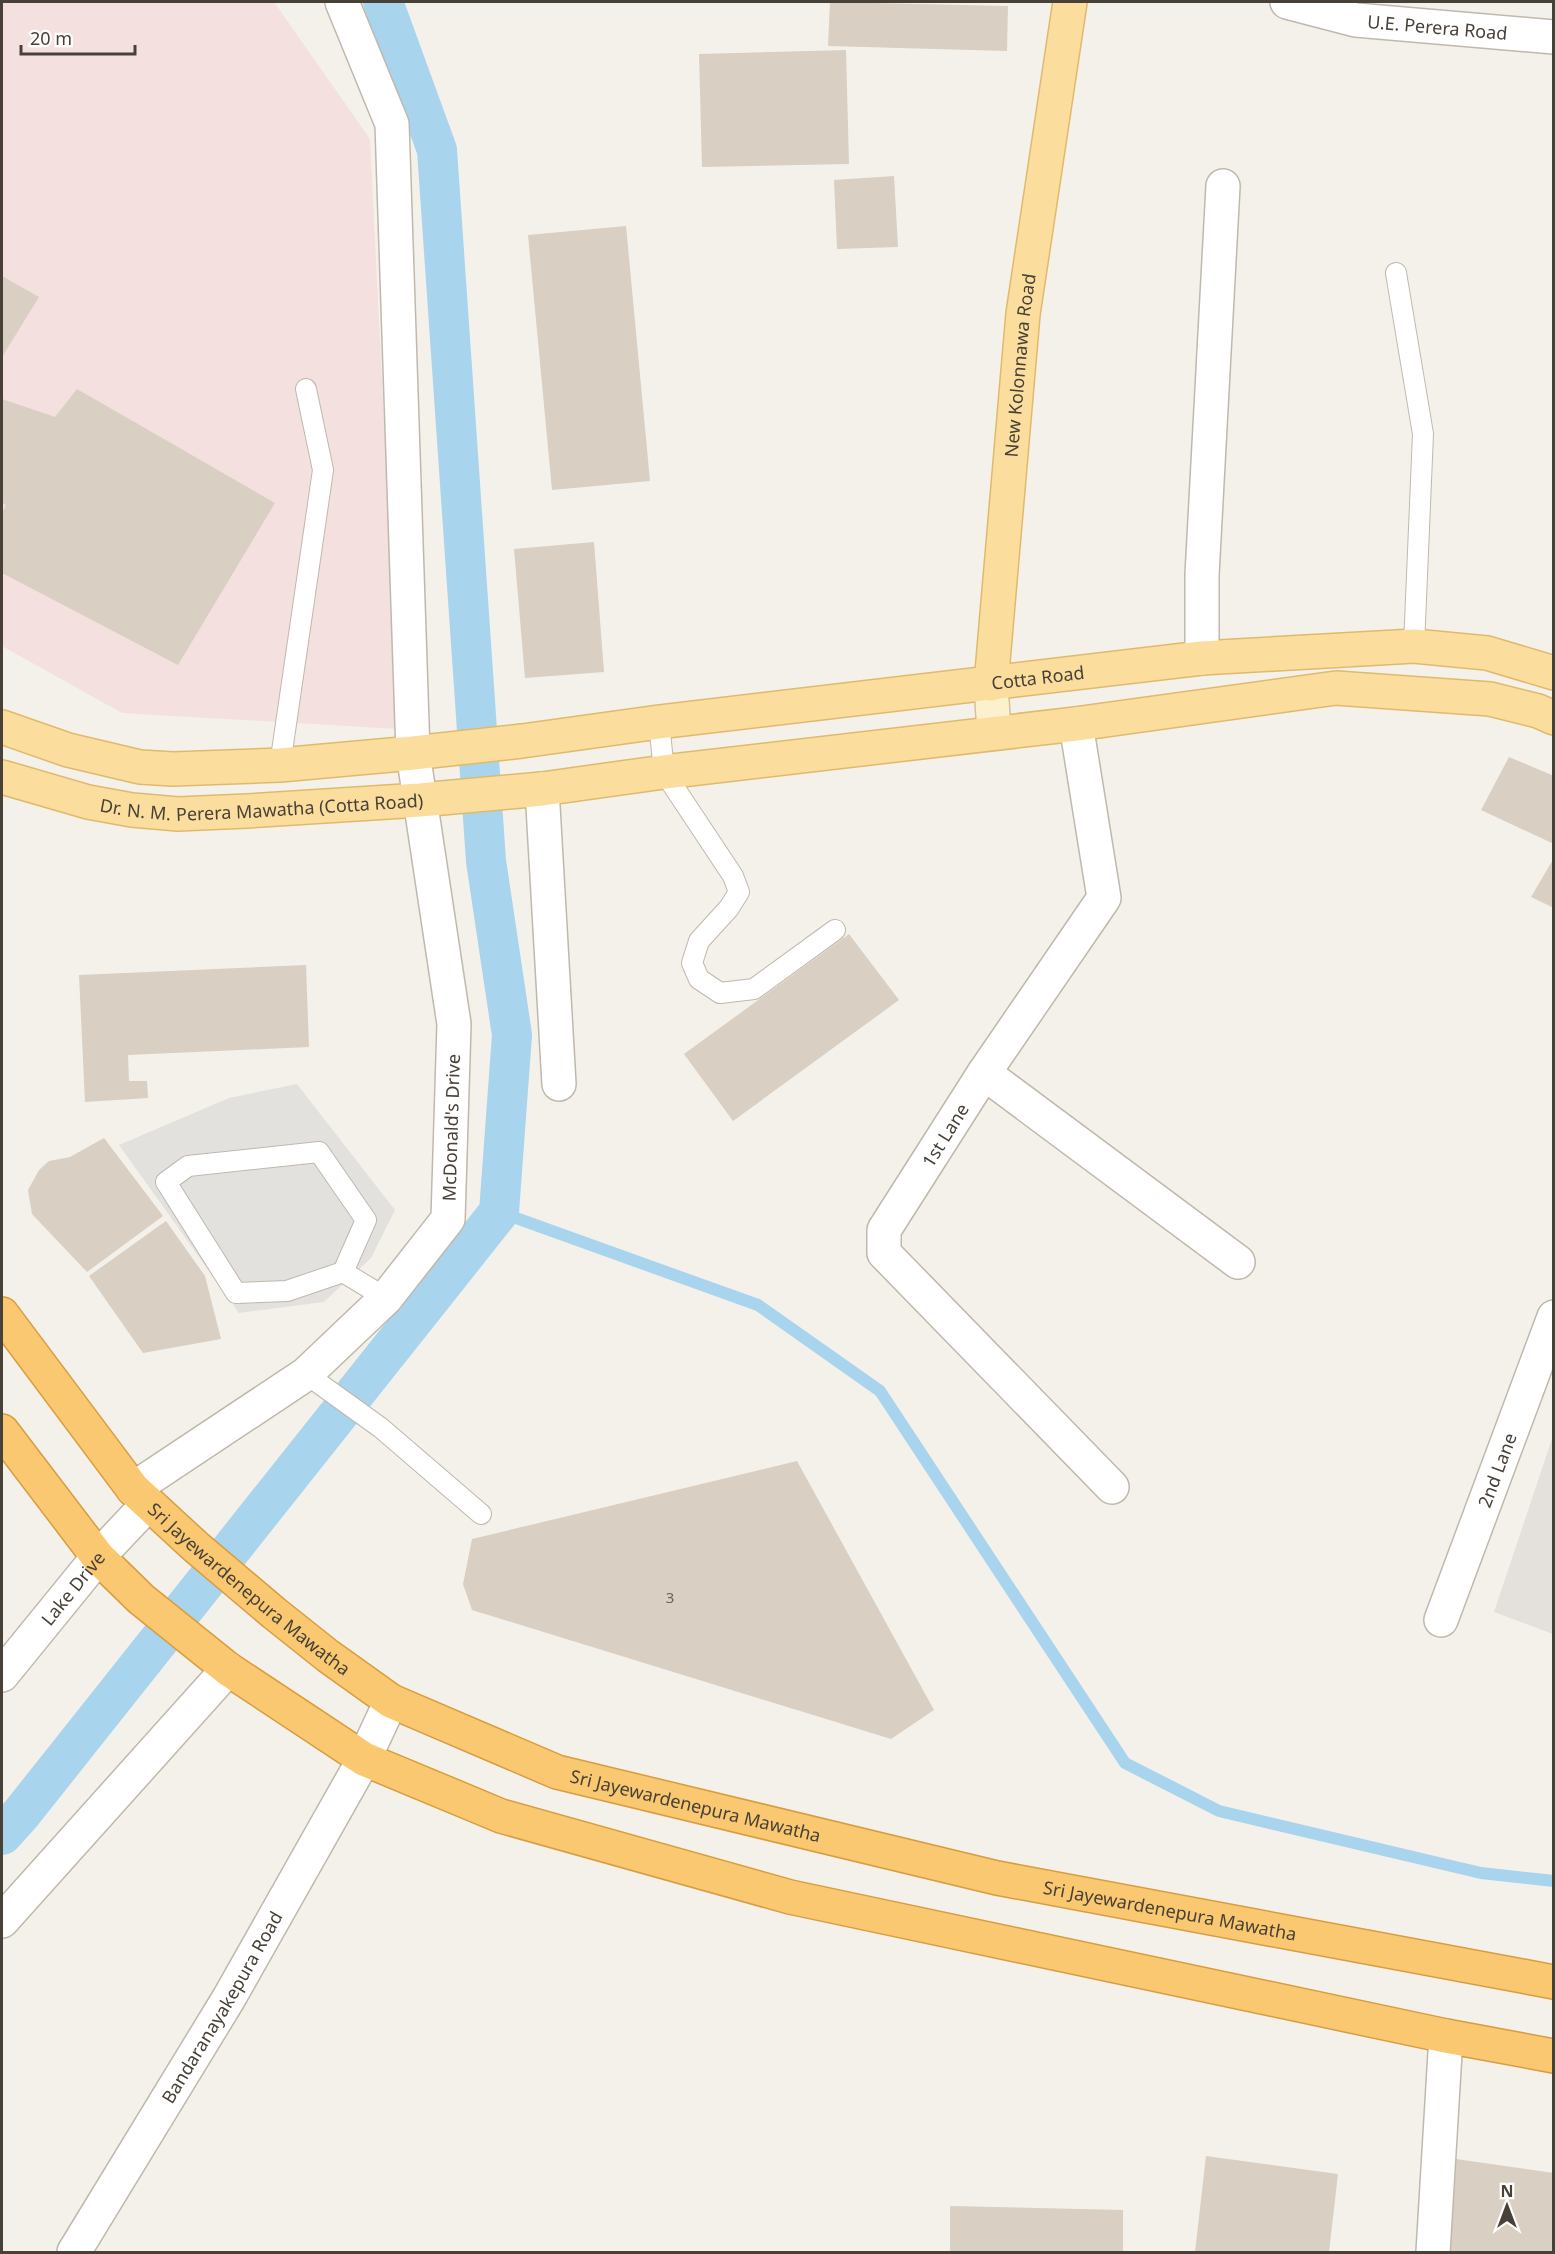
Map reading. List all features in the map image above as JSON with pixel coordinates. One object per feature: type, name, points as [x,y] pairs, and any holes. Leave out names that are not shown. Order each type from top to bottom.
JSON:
[{"type":"highway","name":"Sri Jayewardenepura Mawatha","points":[[2,1314],[141,1497],[196,1548],[274,1613],[328,1656],[391,1701],[557,1772],[569,1775],[997,1878],[1554,1982]]},
{"type":"highway","points":[[2,1431],[98,1557],[141,1599],[228,1669],[364,1759],[501,1816],[790,1897],[1446,2036],[1554,2056]]},
{"type":"main road","name":"New Kolonnawa Road","points":[[994,733],[991,684],[1023,314],[1070,2]]},
{"type":"main road","name":"Cotta Road","points":[[522,741],[659,722],[1202,658],[1414,646],[1487,653],[1554,674]]},
{"type":"main road","points":[[533,790],[664,772],[1076,724],[1336,688],[1490,699],[1538,711],[1554,718]]},
{"type":"main road","name":"Dr. N. M. Perera Mawatha (Cotta Road)","points":[[2,727],[68,750],[140,767],[172,769],[280,765],[522,741]]},
{"type":"main road","name":"Dr. N. M. Perera Mawatha (Cotta Road)","points":[[2,777],[88,802],[132,810],[178,814],[420,800],[533,790]]},
{"type":"street","name":"McDonald's Drive","points":[[141,1497],[306,1374],[386,1298],[448,1219],[454,1024],[413,753],[392,124],[342,2]]},
{"type":"street","name":"U.E. Perera Road","points":[[1287,2],[1554,37]]},
{"type":"street","points":[[1202,658],[1202,575],[1223,186]]},
{"type":"street","name":"1st Lane","points":[[1076,724],[1104,898],[984,1073],[884,1230],[884,1253],[1112,1487]]},
{"type":"street","points":[[533,790],[559,1084]]},
{"type":"street","points":[[984,1073],[1238,1262]]},
{"type":"street","name":"2nd Lane","points":[[1441,1620],[1554,1317]]},
{"type":"street","name":"Lake Drive","points":[[2,1675],[98,1557],[141,1497]]},
{"type":"street","points":[[2,1921],[228,1669]]},
{"type":"street","name":"Bandaranayakepura Road","points":[[74,2253],[229,1998],[364,1759],[391,1701]]},
{"type":"street","points":[[1433,2253],[1446,2036]]},
{"type":"lane","points":[[1396,273],[1423,434],[1414,646]]},
{"type":"lane","points":[[280,765],[323,470],[306,389]]},
{"type":"lane","points":[[659,722],[664,772],[733,876],[739,892],[729,908],[699,941],[692,963],[699,979],[720,993],[754,989],[836,930]]},
{"type":"lane","points":[[343,1272],[366,1220],[319,1152],[188,1166],[166,1182],[236,1293],[287,1291],[343,1272],[386,1298]]},
{"type":"lane","points":[[306,1374],[381,1428],[481,1514]]},
{"type":"shaded area","points":[[2,2],[274,2],[370,139],[399,729],[122,713],[2,646]]},
{"type":"shaded area","points":[[297,1084],[395,1210],[371,1258],[324,1302],[239,1313],[119,1145],[229,1098]]},
{"type":"shaded area","points":[[1553,1436],[1553,1634],[1494,1612]]},
{"type":"building","points":[[830,2],[1008,6],[1007,51],[828,46]]},
{"type":"building","points":[[846,50],[849,164],[702,167],[699,54]]},
{"type":"building","points":[[894,176],[898,247],[837,249],[834,180]]},
{"type":"building","points":[[626,226],[650,481],[552,490],[528,235]]},
{"type":"building","points":[[2,276],[39,297],[2,357]]},
{"type":"building","points":[[77,389],[275,503],[178,665],[2,573],[2,513],[6,505],[2,503],[2,399],[55,417]]},
{"type":"building","points":[[594,542],[604,672],[525,678],[514,549]]},
{"type":"building","points":[[1509,757],[1554,776],[1554,844],[1481,810]]},
{"type":"building","points":[[1554,858],[1554,908],[1531,897]]},
{"type":"building","points":[[849,934],[899,1000],[733,1121],[684,1054]]},
{"type":"building","points":[[306,965],[309,1047],[128,1055],[129,1081],[147,1081],[148,1098],[85,1102],[79,975]]},
{"type":"building","points":[[104,1138],[163,1216],[87,1272],[32,1214],[28,1190],[39,1170],[49,1161],[70,1157]]},
{"type":"building","points":[[166,1221],[205,1276],[221,1339],[143,1353],[89,1276]]},
{"type":"building","points":[[797,1461],[934,1710],[891,1739],[472,1610],[463,1584],[472,1539]]},
{"type":"building","points":[[1206,2156],[1338,2174],[1329,2252],[1195,2252]]},
{"type":"building","points":[[1456,2159],[1554,2173],[1554,2252],[1443,2252]]},
{"type":"building","points":[[950,2206],[1123,2210],[1123,2252],[950,2252]]},
{"type":"waterway","points":[[2,1835],[499,1212],[512,1035],[486,861],[437,150],[383,2]]},
{"type":"waterway","points":[[499,1212],[758,1305],[880,1391],[1125,1763],[1219,1811],[1481,1873],[1554,1881]]}]
